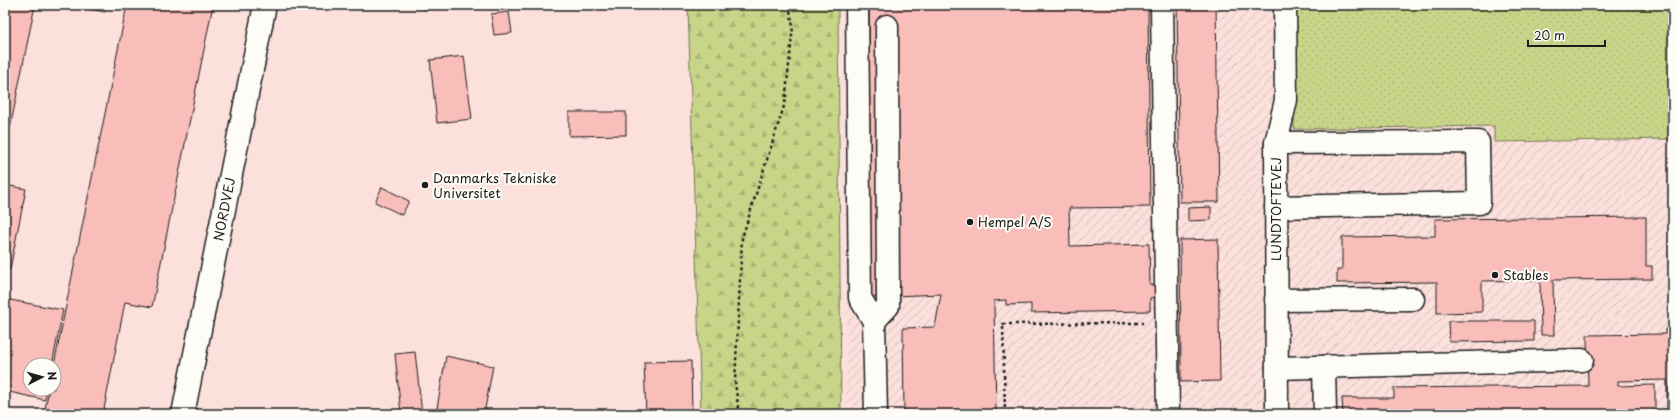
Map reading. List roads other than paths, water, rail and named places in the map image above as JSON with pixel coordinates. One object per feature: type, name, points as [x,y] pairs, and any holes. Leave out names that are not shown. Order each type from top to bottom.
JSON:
[{"type":"street","name":"NORDVEJ","points":[[183,414],[265,5]]},
{"type":"street","points":[[857,5],[860,298],[874,321],[876,414]]},
{"type":"street","points":[[1162,5],[1168,414]]},
{"type":"street","name":"LUNDTOFTEVEJ","points":[[1277,414],[1276,144],[1286,100],[1285,5]]},
{"type":"street","points":[[874,321],[888,306],[887,26]]},
{"type":"street","points":[[1276,144],[1478,142],[1479,203],[1276,207]]},
{"type":"street","points":[[1276,300],[1414,299]]},
{"type":"street","points":[[1277,368],[1582,360]]},
{"type":"street","points":[[1324,367],[1325,414]]},
{"type":"place","name":"Danmarks Tekniske Universitet","points":[[425,185]]},
{"type":"place","name":"Hempel A/S","points":[[970,222]]},
{"type":"place","name":"Stables","points":[[1495,275]]}]
